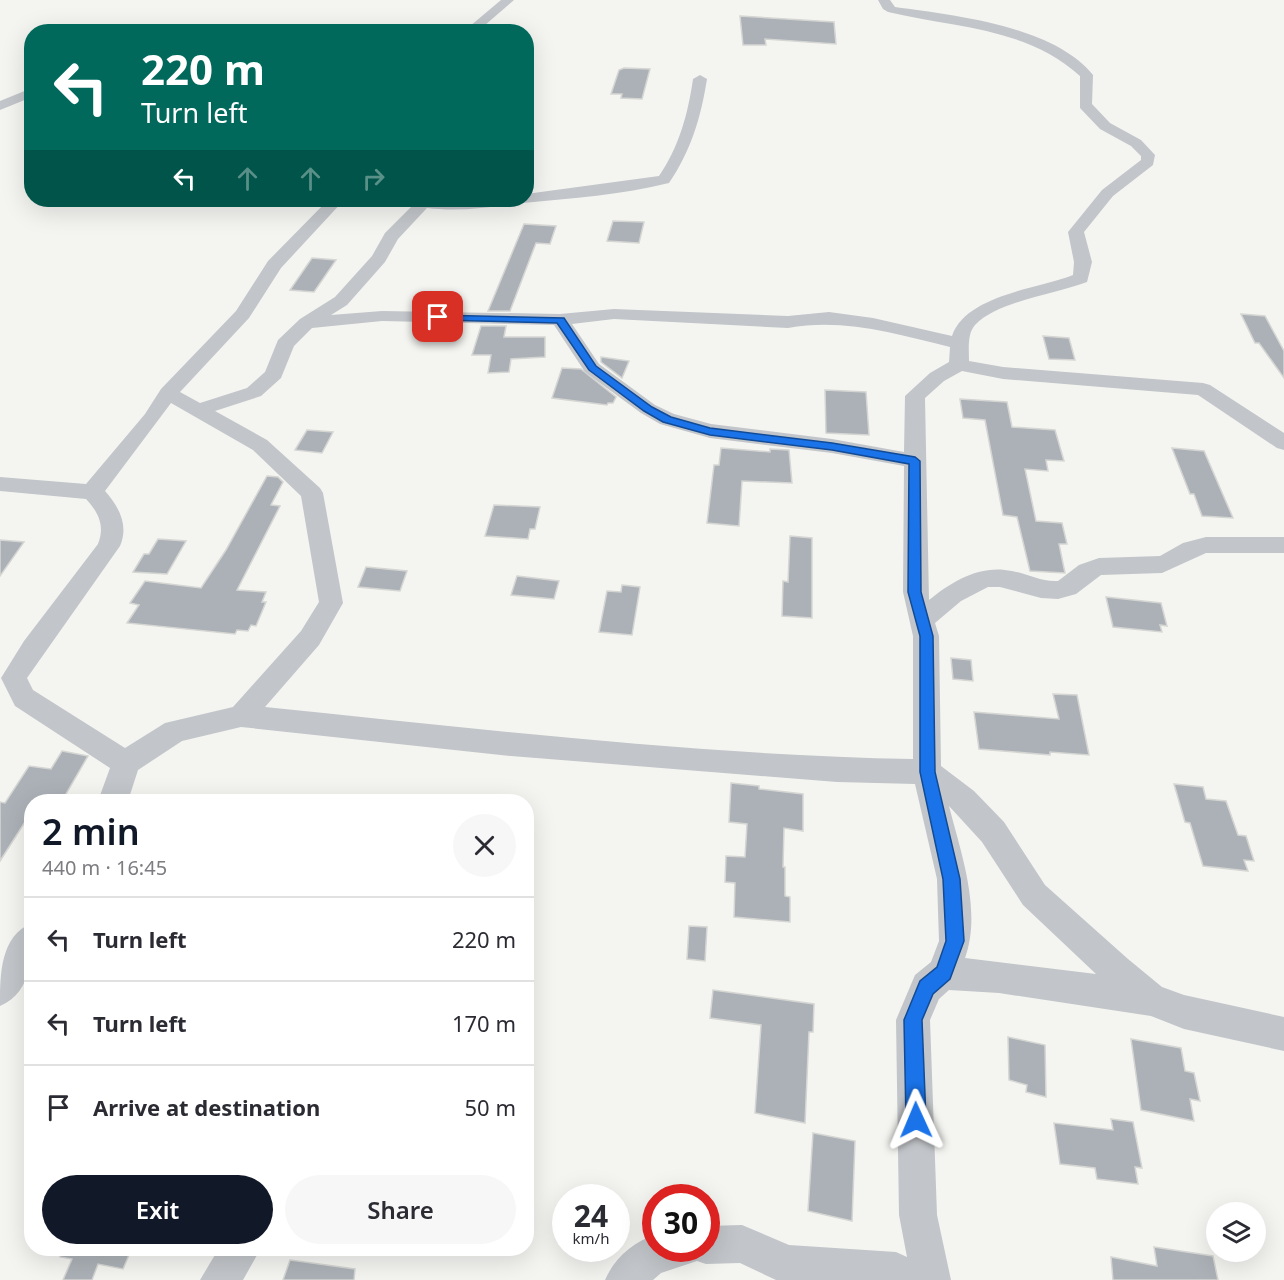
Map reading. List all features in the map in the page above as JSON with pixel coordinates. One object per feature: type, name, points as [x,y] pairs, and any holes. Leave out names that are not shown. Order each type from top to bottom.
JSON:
[{"type":"street","points":[[479,24],[508,0]]},
{"type":"street","points":[[884,0],[885,5],[892,10],[950,18],[1014,34],[1033,41],[1079,66],[1087,75],[1085,105],[1105,126],[1137,143],[1148,154],[1148,162],[1114,184],[1098,201],[1076,232],[1083,262],[1081,278],[1058,289],[1020,297],[984,311],[968,322],[959,343],[959,365]]},
{"type":"street","points":[[534,198],[614,189],[664,180],[674,166],[695,118],[700,79]]},
{"type":"street","points":[[0,106],[24,96]]},
{"type":"street","points":[[92,492],[152,418],[168,393],[243,314],[274,265],[329,207]]},
{"type":"street","points":[[198,410],[254,392],[274,374],[285,344],[307,323],[341,301],[379,258],[391,237],[419,207]]},
{"type":"street","points":[[307,323],[382,316],[560,320],[614,314],[673,318],[737,318],[765,322],[788,322],[807,317],[839,317],[959,343]]},
{"type":"street","points":[[560,320],[592,368],[648,409],[667,419],[710,431],[832,446],[915,461]]},
{"type":"street","points":[[931,1280],[918,1215],[913,1020],[927,987],[943,973],[955,941],[952,879],[927,772],[926,636],[915,592],[915,396],[937,377],[959,365],[1003,373],[1203,389],[1284,443]]},
{"type":"street","points":[[168,393],[260,445],[312,493],[331,603],[310,638],[241,716]]},
{"type":"street","points":[[0,484],[92,492],[106,507],[112,519],[111,540],[87,579],[7,682],[24,698],[126,763]]},
{"type":"street","points":[[922,620],[951,595],[991,576],[1011,579],[1040,589],[1058,590],[1070,587],[1092,569],[1121,565],[1158,565],[1173,561],[1197,547],[1284,545]]},
{"type":"street","points":[[115,794],[126,763],[175,731],[241,716],[534,746],[837,770],[927,772],[964,800],[993,832],[1034,895],[1116,971],[1151,999]]},
{"type":"street","points":[[0,989],[24,951]]},
{"type":"street","points":[[943,973],[999,977],[1151,999],[1184,1012],[1284,1034]]},
{"type":"street","points":[[720,1245],[742,1244],[787,1265],[896,1272],[906,1280]]},
{"type":"street","points":[[220,1280],[236,1256]]},
{"type":"street","points":[[625,1280],[644,1262]]},
{"type":"building","points":[[740,16],[834,22],[836,44],[765,39],[766,45],[743,45]]},
{"type":"building","points":[[624,68],[650,69],[642,99],[621,98],[622,94],[611,94],[619,70]]},
{"type":"building","points":[[613,221],[644,222],[639,243],[607,241]]},
{"type":"building","points":[[524,224],[556,226],[550,244],[536,243],[510,311],[488,311]]},
{"type":"building","points":[[312,258],[336,260],[314,292],[290,290]]},
{"type":"building","points":[[1241,314],[1265,316],[1284,351],[1284,378],[1259,343],[1255,343]]},
{"type":"building","points":[[481,326],[506,326],[504,337],[545,337],[545,357],[511,359],[509,372],[488,373],[491,355],[472,355]]},
{"type":"building","points":[[1043,336],[1069,338],[1075,360],[1049,359]]},
{"type":"building","points":[[601,357],[629,361],[622,378],[601,362]]},
{"type":"building","points":[[562,368],[581,369],[616,397],[613,403],[607,405],[552,398]]},
{"type":"building","points":[[825,390],[866,392],[869,435],[826,433]]},
{"type":"building","points":[[960,399],[1007,402],[1012,427],[1055,430],[1064,461],[1046,460],[1048,471],[1025,469],[1036,521],[1062,523],[1067,544],[1059,544],[1065,573],[1030,571],[1017,517],[1003,515],[985,420],[963,418]]},
{"type":"building","points":[[307,430],[333,432],[322,453],[295,450]]},
{"type":"building","points":[[721,448],[770,452],[770,449],[789,450],[792,483],[742,481],[739,526],[707,523],[714,465],[719,465]]},
{"type":"building","points":[[1172,448],[1204,451],[1233,518],[1202,516],[1194,494],[1190,494]]},
{"type":"building","points":[[267,476],[278,477],[283,482],[271,505],[280,506],[237,590],[266,592],[262,602],[266,602],[256,626],[251,625],[248,631],[237,630],[235,634],[127,623],[139,605],[130,603],[145,581],[201,588],[226,550]]},
{"type":"building","points":[[494,505],[540,507],[535,529],[530,529],[528,539],[485,536]]},
{"type":"building","points":[[790,536],[812,538],[812,618],[782,616],[783,581],[788,582]]},
{"type":"building","points":[[158,539],[186,541],[167,574],[133,572],[144,554],[149,554]]},
{"type":"building","points":[[0,540],[24,542],[0,576]]},
{"type":"building","points":[[366,567],[407,571],[400,591],[358,587]]},
{"type":"building","points":[[517,576],[559,581],[554,599],[511,595]]},
{"type":"building","points":[[622,585],[640,587],[632,635],[599,632],[607,591],[621,592]]},
{"type":"building","points":[[1106,597],[1161,603],[1167,626],[1160,625],[1162,632],[1113,627]]},
{"type":"building","points":[[951,658],[971,660],[973,681],[953,679]]},
{"type":"building","points":[[1053,694],[1077,695],[1089,755],[1050,752],[1050,755],[979,749],[974,712],[1059,719]]},
{"type":"building","points":[[62,751],[88,756],[66,794],[24,794],[24,824],[0,861],[0,802],[5,803],[29,766],[51,769]]},
{"type":"building","points":[[731,783],[803,794],[803,831],[784,828],[783,867],[785,867],[785,896],[790,897],[790,922],[734,917],[735,883],[725,882],[726,856],[745,857],[747,824],[729,822]]},
{"type":"building","points":[[1174,784],[1203,787],[1206,799],[1226,801],[1238,835],[1246,836],[1254,861],[1244,860],[1248,871],[1203,866],[1190,823],[1185,822]]},
{"type":"building","points":[[689,926],[707,927],[705,961],[687,959]]},
{"type":"building","points":[[713,990],[814,1004],[813,1032],[809,1032],[805,1123],[755,1113],[761,1025],[710,1018]]},
{"type":"building","points":[[1008,1037],[1045,1045],[1046,1097],[1026,1092],[1027,1085],[1009,1080]]},
{"type":"building","points":[[1131,1039],[1181,1048],[1185,1071],[1194,1073],[1200,1101],[1190,1099],[1194,1121],[1141,1110]]},
{"type":"building","points":[[1111,1119],[1133,1122],[1142,1168],[1135,1167],[1138,1184],[1097,1179],[1095,1168],[1060,1164],[1054,1123],[1113,1130]]},
{"type":"building","points":[[813,1133],[855,1141],[852,1221],[808,1211]]},
{"type":"building","points":[[1154,1247],[1206,1255],[1206,1262],[1214,1262],[1218,1280],[1113,1280],[1111,1257],[1157,1266]]},
{"type":"building","points":[[129,1256],[123,1269],[98,1264],[92,1280],[63,1280],[72,1259],[60,1257]]},
{"type":"building","points":[[290,1260],[355,1269],[354,1280],[283,1280]]},
{"type":"route","points":[[438,317],[560,320],[582,349],[592,368],[648,409],[667,419],[710,431],[832,446],[915,461],[915,592],[926,636],[927,772],[952,879],[955,941],[943,973],[927,987],[913,1020],[916,1120]]}]
